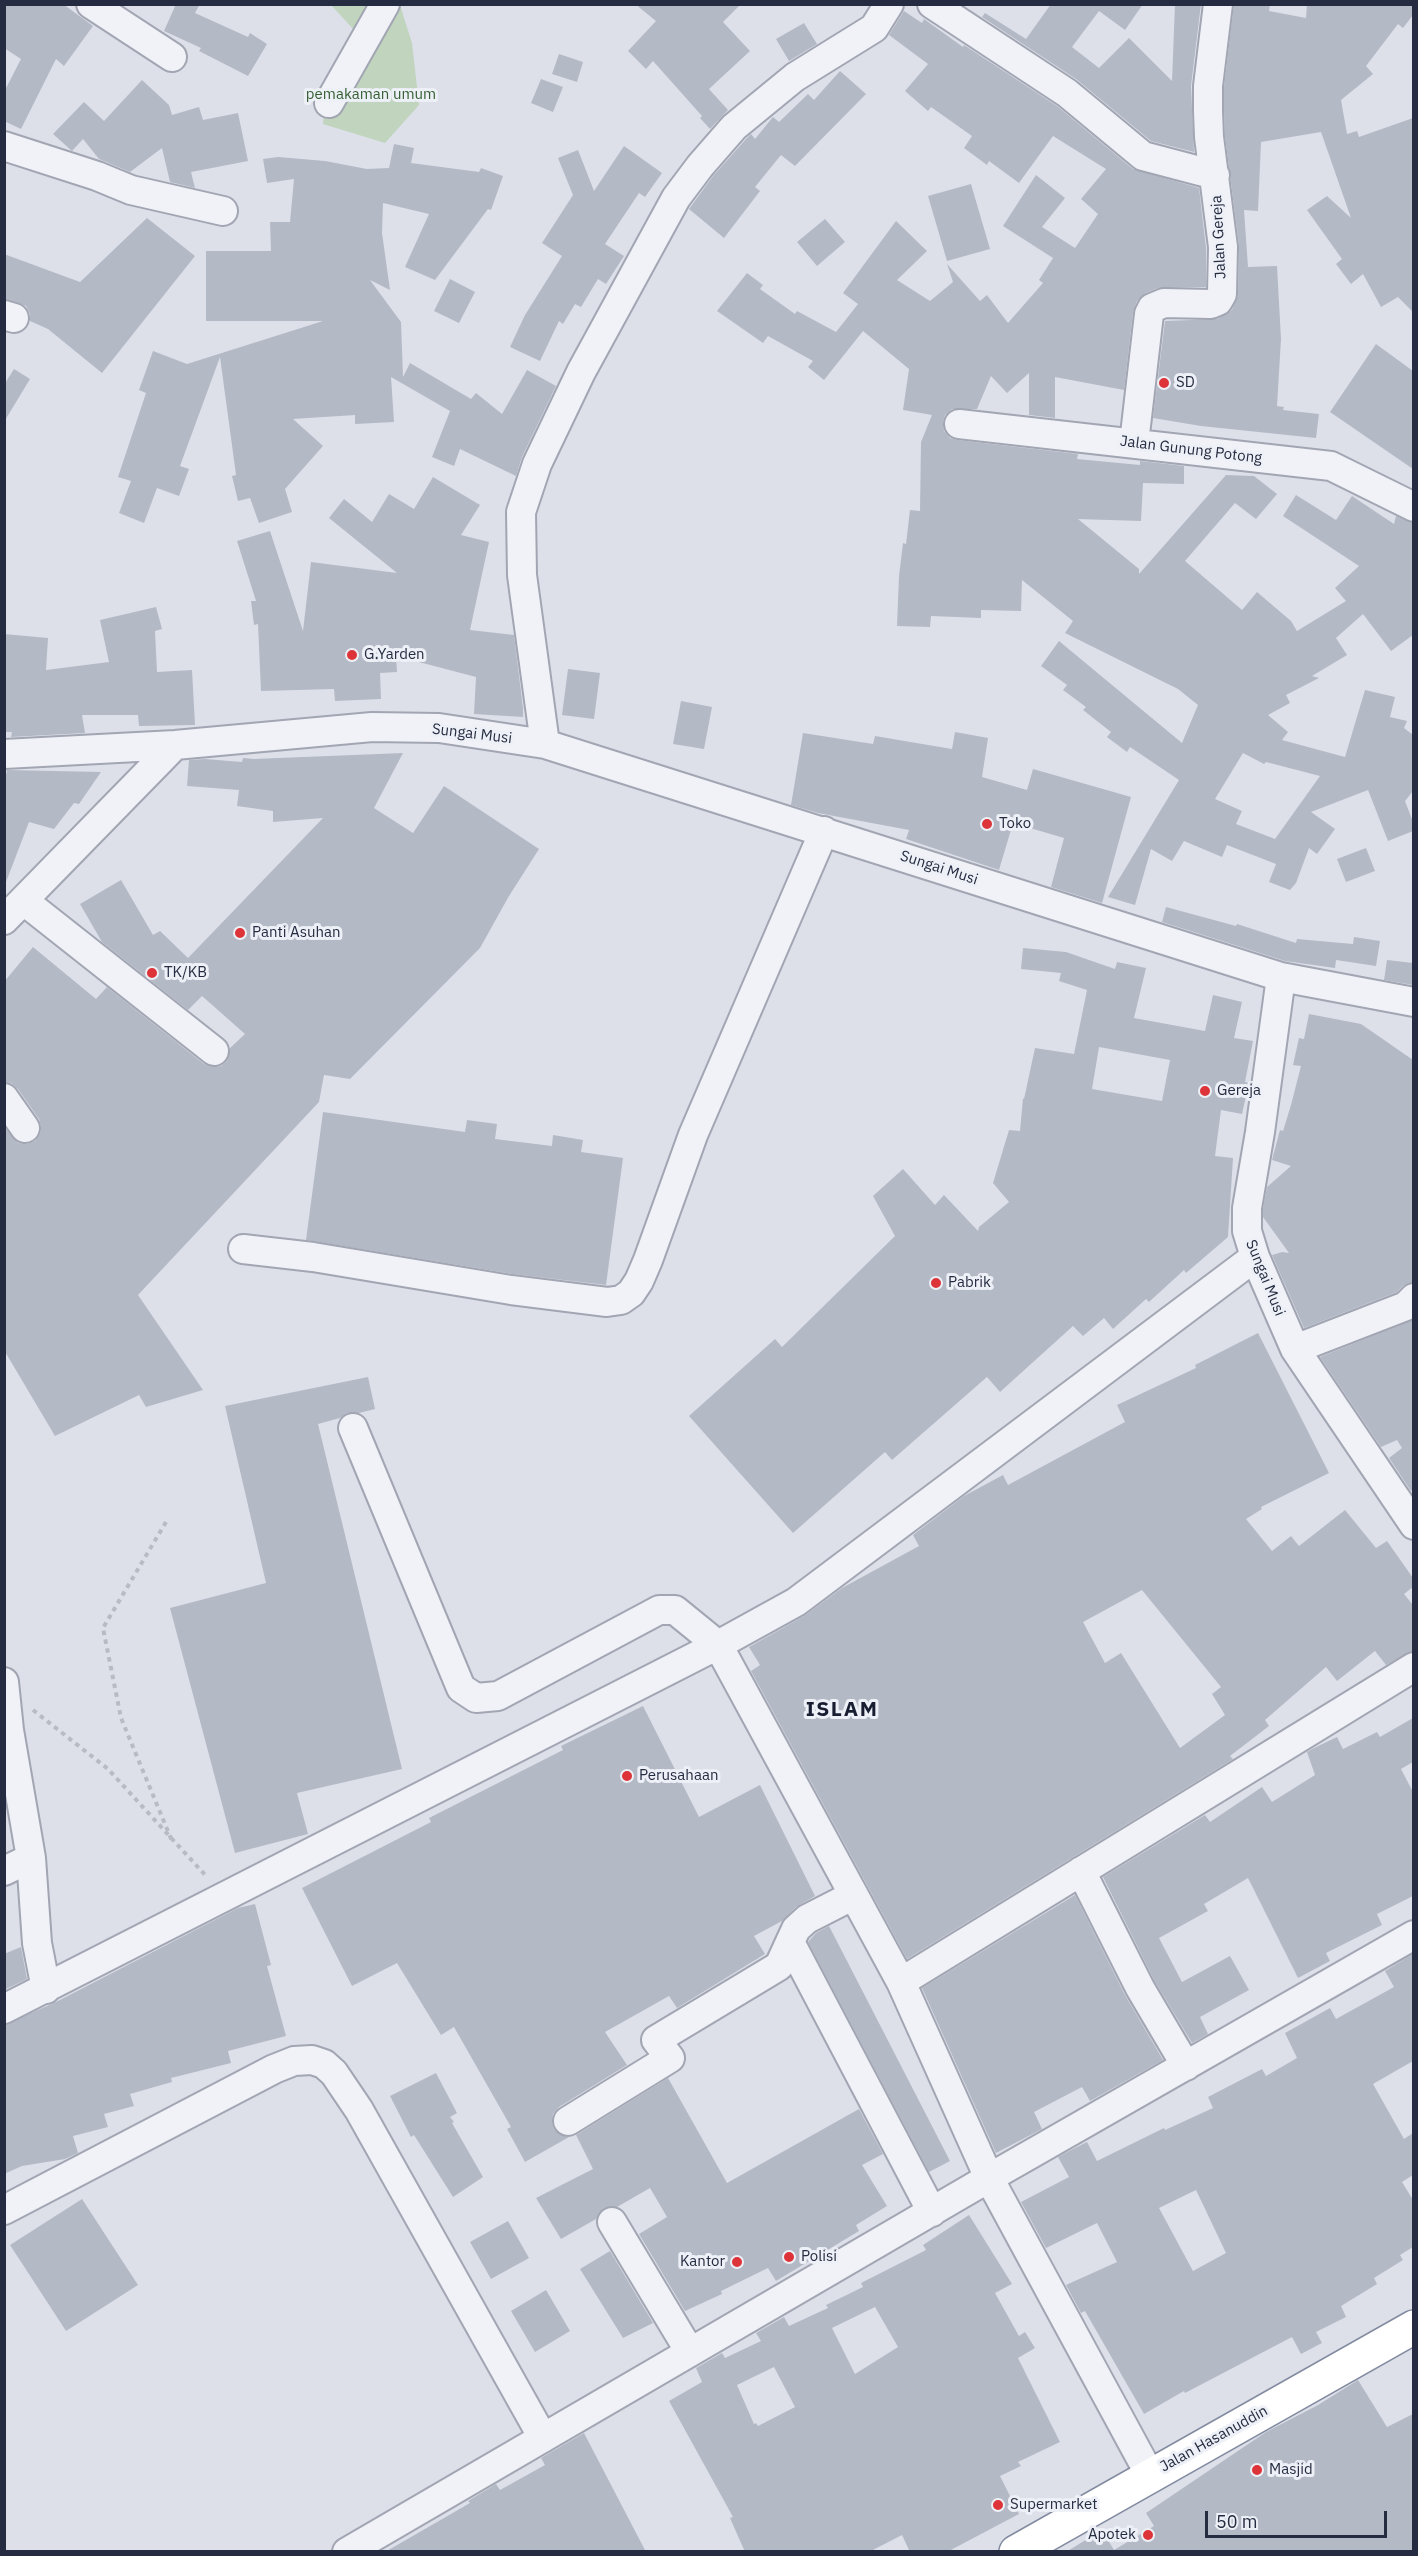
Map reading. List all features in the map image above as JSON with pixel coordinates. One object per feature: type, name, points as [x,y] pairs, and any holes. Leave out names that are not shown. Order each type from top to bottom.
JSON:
[{"type":"highway","name":"Jalan Hasanuddin","points":[[1016,2552],[1413,2327]]},
{"type":"street","points":[[91,4],[172,57]]},
{"type":"street","points":[[329,103],[385,4]]},
{"type":"street","points":[[545,744],[522,575],[521,512],[537,464],[581,372],[676,198],[699,166],[734,127],[795,77],[874,28],[889,4]]},
{"type":"street","points":[[932,4],[1067,93],[1143,156],[1215,175]]},
{"type":"street","name":"Jalan Gereja","points":[[1134,443],[1149,314],[1152,308],[1164,303],[1211,304],[1218,301],[1222,294],[1223,247],[1209,137],[1208,86],[1218,4]]},
{"type":"street","points":[[4,146],[97,176],[131,190],[223,211]]},
{"type":"street","name":"Jalan Gunung Potong","points":[[958,424],[1331,465],[1413,507]]},
{"type":"street","name":"Sungai Musi","points":[[4,754],[176,745],[372,727],[439,728],[545,744],[1281,977],[1247,1208],[1247,1231],[1295,1349],[1413,1525]]},
{"type":"street","points":[[176,745],[14,910],[214,1050]]},
{"type":"street","points":[[243,1249],[314,1257],[511,1290],[607,1302],[621,1300],[631,1293],[648,1260],[693,1135],[824,831]]},
{"type":"street","points":[[1281,977],[1413,1002]]},
{"type":"street","points":[[4,1098],[25,1128]]},
{"type":"street","points":[[4,2009],[718,1645],[796,1602],[1256,1257]]},
{"type":"street","points":[[1295,1349],[1406,1306],[1413,1298]]},
{"type":"street","points":[[353,1428],[461,1688],[476,1698],[498,1696],[659,1610],[675,1610],[718,1645],[901,1982],[989,2178],[1150,2475]]},
{"type":"street","points":[[901,1982],[1413,1667]]},
{"type":"street","points":[[4,1682],[8,1745],[31,1858],[37,1943],[46,1989]]},
{"type":"street","points":[[4,1871],[31,1858]]},
{"type":"street","points":[[1082,1871],[1140,1988],[1186,2066]]},
{"type":"street","points":[[568,2121],[670,2058],[656,2040],[779,1966],[796,1929],[807,1919],[854,1895]]},
{"type":"street","points":[[347,2552],[989,2178],[1413,1935]]},
{"type":"street","points":[[790,1942],[932,2212]]},
{"type":"street","points":[[4,2210],[274,2069],[294,2061],[312,2060],[324,2064],[334,2073],[360,2110],[543,2438]]},
{"type":"street","points":[[612,2222],[690,2352]]},
{"type":"path","points":[[166,1522],[103,1628],[122,1718],[172,1841]]},
{"type":"path","points":[[5,1687],[108,1769],[172,1841],[205,1874],[223,1899]]},
{"type":"green space","name":"pemakaman umum","points":[[331,5],[400,5],[412,43],[419,105],[385,143],[323,124],[327,77],[365,42]]},
{"type":"building","points":[[4,4],[63,4],[93,26],[64,66],[56,59],[21,129],[4,121],[4,92],[21,59],[4,48]]},
{"type":"building","points":[[176,4],[200,4],[195,13],[248,37],[250,33],[267,44],[248,76],[199,51],[201,48],[164,31]]},
{"type":"building","points":[[635,4],[741,4],[723,22],[750,51],[709,89],[728,110],[710,129],[700,118],[702,116],[653,61],[646,69],[628,51],[656,21]]},
{"type":"building","points":[[1051,4],[1143,4],[1125,30],[1099,11],[1072,47],[1099,68],[1129,38],[1172,81],[1175,4],[1201,4],[1191,86],[1194,152],[1151,141],[1076,79],[982,17],[985,13],[1026,39]]},
{"type":"building","points":[[1234,4],[1270,4],[1269,11],[1306,18],[1307,4],[1413,4],[1413,15],[1403,28],[1398,24],[1366,66],[1373,74],[1341,100],[1347,134],[1357,131],[1359,137],[1413,118],[1413,312],[1398,297],[1381,307],[1363,274],[1351,284],[1336,264],[1342,259],[1307,210],[1327,196],[1351,218],[1321,132],[1261,142],[1258,211],[1244,210],[1248,267],[1277,266],[1281,339],[1277,406],[1284,407],[1283,410],[1319,414],[1316,438],[1201,426],[1153,418],[1165,321],[1218,319],[1232,310],[1238,295],[1239,245],[1224,111],[1224,87]]},
{"type":"building","points":[[904,11],[922,23],[924,19],[963,47],[964,45],[1057,106],[1133,169],[1199,188],[1206,248],[1206,287],[1158,288],[1146,293],[1137,301],[1133,312],[1124,390],[1055,377],[1055,418],[1029,415],[1029,373],[1007,393],[991,376],[977,409],[952,409],[945,415],[944,431],[950,438],[957,440],[1078,454],[1077,459],[1140,465],[1140,461],[1184,466],[1184,484],[1143,483],[1141,521],[1078,519],[1139,569],[1139,574],[1226,475],[1254,476],[1277,494],[1256,519],[1235,503],[1185,561],[1242,610],[1257,592],[1291,621],[1297,631],[1346,601],[1335,588],[1359,566],[1283,516],[1296,495],[1336,520],[1352,496],[1394,524],[1396,516],[1413,523],[1413,635],[1391,651],[1363,614],[1336,638],[1347,655],[1312,676],[1319,678],[1286,695],[1290,703],[1268,715],[1288,732],[1282,740],[1345,757],[1365,690],[1395,697],[1390,717],[1407,721],[1404,728],[1413,735],[1413,791],[1405,801],[1413,822],[1413,831],[1388,841],[1368,790],[1311,812],[1335,829],[1317,854],[1309,848],[1296,883],[1290,890],[1269,882],[1276,864],[1227,845],[1222,857],[1184,841],[1172,861],[1151,849],[1135,905],[1108,897],[1179,780],[1130,747],[1127,752],[1107,737],[1111,732],[1083,710],[1086,707],[1063,690],[1067,685],[1041,666],[1059,641],[1182,743],[1198,705],[1178,689],[1065,633],[1073,621],[1022,580],[1021,611],[981,610],[981,618],[931,616],[930,627],[897,626],[903,543],[906,544],[910,510],[920,511],[921,442],[932,415],[903,410],[909,369],[863,331],[824,380],[808,367],[813,361],[768,336],[763,343],[717,311],[747,273],[763,285],[760,289],[795,314],[797,311],[836,332],[858,304],[843,293],[896,221],[927,251],[897,280],[930,301],[953,282],[947,264],[980,301],[987,295],[1008,323],[1043,283],[1039,280],[1053,258],[1003,226],[1036,175],[1065,198],[1042,227],[1075,248],[1098,214],[1081,199],[1106,169],[1053,136],[1019,183],[989,161],[987,165],[964,148],[972,136],[931,107],[928,111],[905,91],[928,64],[889,35]],"holes":[[[1243,753],[1264,764],[1266,762],[1320,776],[1275,839],[1236,824],[1242,811],[1215,799]]]},
{"type":"building","points":[[804,23],[817,44],[789,61],[776,39]]},
{"type":"building","points":[[559,54],[583,62],[577,82],[552,74]]},
{"type":"building","points":[[840,71],[866,94],[795,166],[781,155],[755,187],[760,191],[724,238],[689,209],[713,176],[751,134],[755,139],[773,117],[779,122],[808,94],[814,100]]},
{"type":"building","points":[[541,79],[563,87],[553,112],[531,103]]},
{"type":"building","points":[[142,80],[169,105],[172,115],[199,107],[203,120],[238,113],[248,161],[191,172],[195,188],[170,182],[162,148],[130,172],[99,159],[83,139],[72,151],[53,134],[84,102],[104,121]]},
{"type":"building","points":[[394,144],[414,148],[411,163],[479,172],[481,168],[503,176],[491,210],[488,209],[435,280],[405,267],[429,214],[383,203],[382,233],[390,290],[370,280],[401,322],[403,377],[410,363],[471,399],[476,393],[502,414],[527,370],[556,386],[522,457],[516,476],[460,449],[454,466],[432,457],[450,411],[391,377],[394,422],[355,424],[355,415],[293,419],[323,446],[285,489],[292,512],[259,523],[250,498],[238,501],[232,476],[236,475],[220,357],[180,466],[189,469],[179,496],[157,488],[144,523],[119,513],[131,481],[118,477],[146,393],[139,390],[153,351],[187,364],[323,321],[206,321],[206,251],[271,251],[270,222],[290,222],[294,179],[267,183],[263,159],[278,157],[325,161],[367,169],[389,168]]},
{"type":"building","points":[[624,146],[662,173],[645,197],[639,193],[605,244],[624,256],[606,284],[598,279],[581,307],[575,304],[563,324],[559,321],[540,361],[510,347],[525,315],[562,256],[542,243],[573,195],[558,158],[578,150],[594,191]]},
{"type":"building","points":[[971,184],[990,249],[947,261],[928,196]]},
{"type":"building","points":[[147,218],[195,256],[102,373],[48,329],[30,321],[30,314],[26,306],[4,299],[4,254],[80,282]]},
{"type":"building","points":[[825,219],[845,242],[817,266],[797,242]]},
{"type":"building","points":[[450,279],[475,292],[459,323],[434,311]]},
{"type":"building","points":[[1376,344],[1413,371],[1413,469],[1330,412]]},
{"type":"building","points":[[14,369],[30,379],[4,422],[4,385]]},
{"type":"building","points":[[433,477],[480,505],[461,535],[489,542],[470,630],[514,635],[523,717],[474,714],[476,677],[396,656],[397,672],[380,673],[381,699],[335,701],[334,689],[261,691],[258,624],[254,625],[251,601],[256,601],[237,541],[270,531],[303,631],[311,562],[397,573],[329,518],[344,499],[372,522],[389,494],[414,509]]},
{"type":"building","points":[[156,607],[162,629],[155,631],[157,672],[192,670],[195,725],[139,726],[138,715],[82,715],[85,733],[11,737],[12,732],[4,732],[4,634],[48,638],[46,670],[109,662],[100,620]]},
{"type":"building","points":[[568,669],[600,673],[594,719],[562,715]]},
{"type":"building","points":[[681,701],[712,707],[704,749],[673,744]]},
{"type":"building","points":[[955,732],[988,738],[982,777],[1027,790],[1033,769],[1131,797],[1102,903],[1051,887],[1064,838],[1013,823],[999,870],[906,839],[909,830],[818,813],[791,805],[803,733],[873,744],[875,736],[952,749]]},
{"type":"building","points":[[403,753],[374,808],[413,833],[444,786],[539,849],[480,948],[350,1079],[324,1075],[319,1102],[138,1295],[203,1390],[146,1407],[139,1395],[55,1436],[4,1350],[4,1127],[18,1143],[26,1144],[35,1141],[40,1134],[41,1127],[39,1119],[18,1089],[11,1083],[4,1082],[4,982],[33,947],[96,999],[107,987],[204,1064],[212,1067],[221,1066],[227,1061],[230,1048],[245,1034],[202,996],[188,1010],[102,942],[80,904],[121,880],[153,935],[160,931],[188,958],[323,818],[273,822],[273,811],[237,806],[239,790],[187,786],[189,760],[242,762],[243,758]]},
{"type":"building","points":[[7,770],[101,772],[79,804],[74,803],[54,829],[29,822],[6,882],[4,785]]},
{"type":"building","points":[[1366,848],[1375,871],[1346,882],[1337,859]]},
{"type":"building","points":[[1166,907],[1236,926],[1237,924],[1296,943],[1297,939],[1353,944],[1354,937],[1380,941],[1376,966],[1336,960],[1335,968],[1285,961],[1162,922]]},
{"type":"building","points":[[1023,948],[1066,952],[1115,969],[1117,962],[1146,968],[1134,1018],[1205,1031],[1213,995],[1242,1002],[1234,1038],[1253,1041],[1245,1082],[1249,1083],[1242,1114],[1221,1110],[1215,1156],[1233,1158],[1228,1237],[1186,1273],[1184,1270],[1149,1302],[1146,1299],[1113,1329],[1104,1318],[1083,1336],[1073,1326],[1000,1392],[987,1377],[892,1460],[885,1452],[793,1533],[689,1416],[775,1339],[782,1347],[895,1236],[873,1196],[903,1169],[935,1205],[944,1195],[978,1231],[979,1227],[1009,1202],[993,1183],[1009,1130],[1020,1131],[1023,1098],[1035,1048],[1074,1054],[1087,990],[1059,981],[1061,973],[1021,969]],"holes":[[[1099,1047],[1170,1060],[1162,1101],[1092,1089]]]},
{"type":"building","points":[[1387,960],[1413,963],[1413,985],[1384,980]]},
{"type":"building","points":[[1309,1014],[1361,1024],[1413,1060],[1413,1282],[1403,1286],[1397,1292],[1304,1328],[1272,1255],[1282,1252],[1289,1253],[1263,1217],[1263,1209],[1267,1187],[1291,1166],[1272,1160],[1280,1130],[1283,1131],[1301,1066],[1293,1065],[1299,1038],[1304,1039]]},
{"type":"building","points":[[323,1112],[465,1132],[467,1120],[497,1124],[495,1139],[552,1146],[553,1135],[583,1140],[581,1152],[623,1158],[606,1285],[513,1274],[306,1240]]},
{"type":"building","points":[[1413,1320],[1413,1489],[1411,1491],[1389,1458],[1402,1448],[1397,1440],[1381,1447],[1320,1357]]},
{"type":"building","points":[[1258,1333],[1329,1473],[1261,1507],[1262,1509],[1246,1519],[1272,1551],[1291,1536],[1299,1546],[1345,1510],[1376,1548],[1387,1541],[1413,1578],[1413,1587],[1404,1594],[1413,1605],[1413,1651],[1386,1665],[1375,1651],[1337,1681],[1326,1667],[1265,1720],[1269,1726],[1230,1756],[1233,1759],[907,1959],[751,1671],[760,1665],[749,1647],[804,1616],[842,1588],[919,1546],[913,1535],[964,1496],[1003,1475],[1008,1485],[1125,1422],[1117,1405],[1196,1368],[1195,1365]],"holes":[[[1142,1590],[1221,1687],[1212,1694],[1225,1715],[1180,1748],[1121,1653],[1105,1663],[1083,1622]]]},
{"type":"building","points":[[368,1377],[375,1409],[347,1413],[340,1418],[318,1424],[402,1769],[297,1793],[308,1834],[235,1853],[170,1608],[266,1583],[225,1406]]},
{"type":"building","points":[[643,1706],[699,1817],[760,1785],[815,1896],[796,1907],[782,1921],[754,1936],[765,1954],[677,2008],[669,1996],[605,2032],[627,2065],[559,2107],[553,2114],[554,2129],[560,2135],[569,2137],[525,2162],[507,2129],[511,2127],[454,2027],[441,2035],[397,1963],[352,1986],[302,1888],[431,1822],[429,1818],[563,1750],[561,1746]]},
{"type":"building","points":[[1413,1718],[1413,1762],[1401,1769],[1413,1792],[1413,1896],[1377,1914],[1382,1925],[1326,1953],[1330,1961],[1298,1978],[1248,1878],[1204,1904],[1208,1911],[1159,1938],[1182,1982],[1230,1956],[1249,1990],[1200,2017],[1208,2034],[1192,2043],[1154,1980],[1103,1877],[1205,1815],[1210,1822],[1262,1787],[1272,1802],[1315,1775],[1307,1752],[1312,1749],[1337,1737],[1343,1749],[1377,1732],[1380,1737]]},
{"type":"building","points":[[1075,1895],[1125,1995],[1163,2060],[1090,2101],[1082,2087],[1034,2112],[1042,2129],[996,2153],[922,1988]]},
{"type":"building","points":[[255,1904],[271,1965],[267,1966],[286,2036],[228,2051],[231,2063],[171,2078],[172,2082],[130,2094],[134,2106],[104,2114],[108,2127],[73,2136],[78,2153],[65,2159],[22,2166],[4,2174],[4,2025],[56,2002],[238,1908]]},
{"type":"building","points":[[829,1926],[950,2161],[929,2172],[808,1942],[816,1933]]},
{"type":"building","points":[[21,1947],[27,1979],[4,1990],[4,1954]]},
{"type":"building","points":[[1413,1954],[1413,2061],[1373,2084],[1404,2139],[1413,2133],[1413,2175],[1402,2182],[1413,2200],[1413,2247],[1400,2255],[1403,2260],[1374,2278],[1377,2284],[1341,2306],[1346,2317],[1316,2332],[1322,2343],[1301,2354],[1292,2337],[1185,2393],[1184,2391],[1144,2414],[1085,2311],[1081,2313],[1066,2285],[1117,2262],[1097,2223],[1046,2248],[1021,2202],[1069,2177],[1058,2157],[1071,2150],[1087,2142],[1097,2161],[1164,2128],[1165,2130],[1213,2108],[1208,2097],[1262,2069],[1266,2076],[1297,2058],[1285,2033],[1330,2008],[1336,2019],[1394,1987],[1385,1971]],"holes":[[[1196,2190],[1226,2253],[1193,2271],[1159,2208]]]},
{"type":"building","points":[[436,2073],[457,2113],[450,2117],[454,2122],[452,2123],[483,2177],[453,2197],[414,2135],[411,2137],[390,2096]]},
{"type":"building","points":[[668,2078],[727,2183],[859,2109],[883,2154],[862,2165],[887,2206],[856,2225],[859,2231],[776,2281],[768,2268],[721,2291],[722,2294],[685,2311],[639,2234],[667,2217],[650,2188],[617,2207],[604,2208],[596,2219],[561,2239],[536,2198],[593,2169],[576,2135]]},
{"type":"building","points":[[82,2199],[138,2285],[66,2331],[10,2245]]},
{"type":"building","points":[[969,2215],[1012,2284],[995,2293],[1019,2336],[1025,2332],[1035,2348],[1018,2358],[1060,2442],[1018,2462],[1021,2466],[1000,2476],[1019,2514],[947,2552],[910,2552],[902,2535],[869,2552],[745,2552],[730,2518],[733,2517],[669,2401],[702,2382],[696,2368],[722,2353],[725,2358],[761,2341],[756,2333],[784,2317],[789,2326],[828,2308],[826,2305],[863,2287],[861,2283],[926,2250],[923,2245]],"holes":[[[875,2307],[898,2347],[855,2374],[832,2328]],[[774,2367],[795,2407],[758,2426],[754,2424],[737,2385]]]},
{"type":"building","points":[[508,2221],[529,2258],[491,2279],[470,2242]]},
{"type":"building","points":[[610,2251],[653,2323],[623,2338],[580,2269]]},
{"type":"building","points":[[546,2290],[570,2331],[535,2352],[511,2311]]},
{"type":"building","points":[[1358,2380],[1387,2427],[1413,2414],[1413,2552],[1066,2552],[1102,2530],[1114,2550],[1154,2526],[1146,2513],[1266,2432],[1318,2405]]},
{"type":"building","points":[[584,2433],[646,2552],[385,2552],[470,2503],[468,2501],[496,2484],[500,2490],[545,2465],[541,2458]]},
{"type":"place","name":"SD","points":[[1164,383]]},
{"type":"place","name":"G.Yarden","points":[[352,655]]},
{"type":"place","name":"Toko","points":[[987,824]]},
{"type":"place","name":"Panti Asuhan","points":[[240,933]]},
{"type":"place","name":"TK/KB","points":[[152,973]]},
{"type":"place","name":"Gereja","points":[[1205,1091]]},
{"type":"place","name":"Pabrik","points":[[936,1283]]},
{"type":"place","name":"Perusahaan","points":[[627,1776]]},
{"type":"place","name":"Polisi","points":[[789,2257]]},
{"type":"place","name":"Kantor","points":[[737,2262]]},
{"type":"place","name":"Masjid","points":[[1257,2470]]},
{"type":"place","name":"Supermarket","points":[[998,2505]]},
{"type":"place","name":"Apotek","points":[[1148,2535]]},
{"type":"district","name":"ISLAM","points":[[842,1710]]}]
